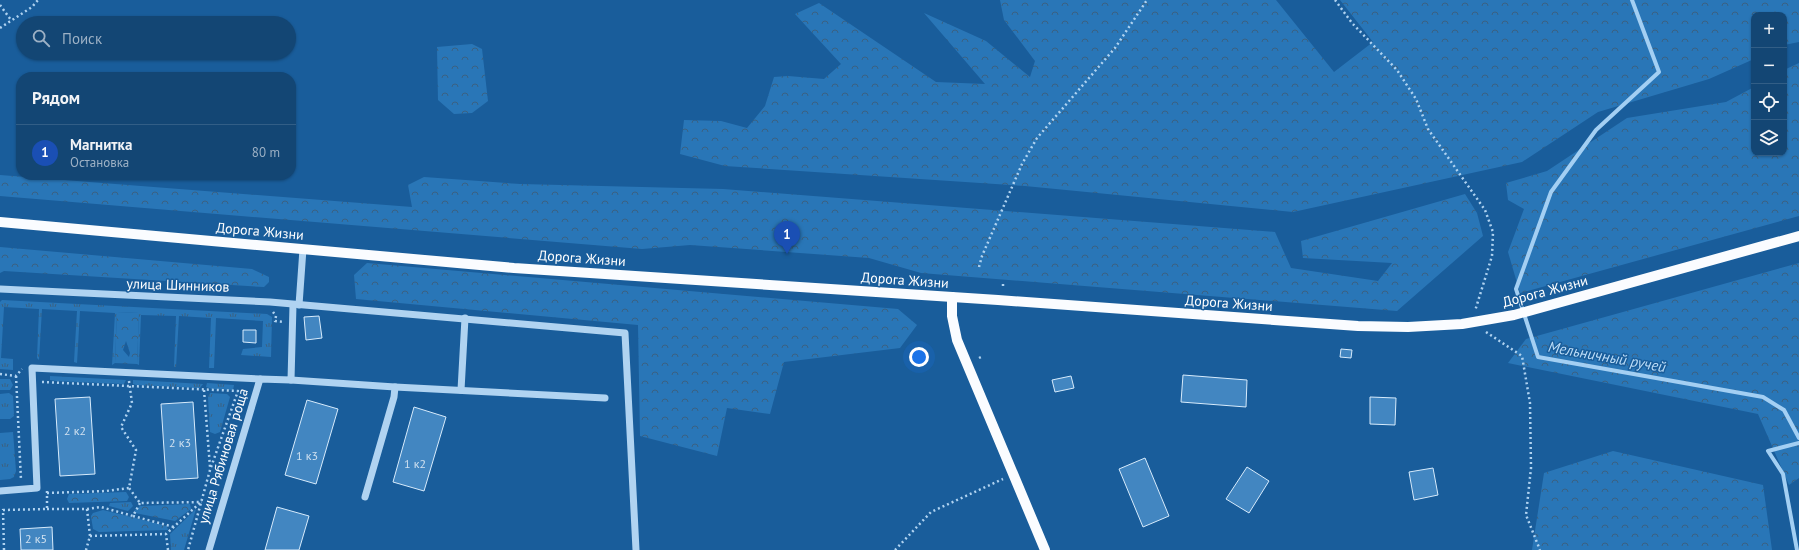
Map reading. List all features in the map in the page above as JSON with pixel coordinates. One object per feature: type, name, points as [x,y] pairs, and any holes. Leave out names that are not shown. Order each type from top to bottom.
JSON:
[{"type":"main road","name":"Дорога Жизни","points":[[0,222],[514,268],[1358,326],[1408,327],[1471,322],[1514,315],[1799,236]]},
{"type":"main road","points":[[952,297],[952,316],[957,340],[1045,550]]},
{"type":"street","points":[[291,380],[296,305],[303,249]]},
{"type":"street","name":"улица Шинников","points":[[0,289],[270,302],[625,333],[636,550]]},
{"type":"street","points":[[461,390],[464,318]]},
{"type":"street","points":[[0,491],[37,488],[32,368],[260,379]]},
{"type":"street","name":"улица Рябиновая роща","points":[[209,550],[260,379],[605,398]]},
{"type":"street","points":[[365,497],[394,397],[395,387]]},
{"type":"path","points":[[17,16],[32,7],[38,0]]},
{"type":"path","points":[[979,266],[1022,164],[1037,138],[1115,48],[1147,0]]},
{"type":"path","points":[[1335,0],[1352,24],[1397,70],[1416,99],[1428,129],[1485,210],[1493,232],[1492,256],[1471,322],[1522,356],[1530,403],[1531,468],[1526,515],[1540,550]]},
{"type":"path","points":[[0,5],[10,20]]},
{"type":"path","points":[[0,28],[16,16]]},
{"type":"path","points":[[979,358],[983,356]]},
{"type":"path","points":[[21,483],[16,376],[22,369]]},
{"type":"path","points":[[0,374],[16,376]]},
{"type":"path","points":[[205,377],[204,391],[210,470]]},
{"type":"path","points":[[42,389],[42,381],[130,388],[238,392],[210,470],[188,550]]},
{"type":"path","points":[[130,388],[132,403],[121,426],[136,450],[129,488],[140,503]]},
{"type":"path","points":[[895,550],[931,512],[1013,474]]},
{"type":"path","points":[[46,485],[48,509]]},
{"type":"path","points":[[47,493],[106,491],[129,488]]},
{"type":"path","points":[[140,503],[202,502]]},
{"type":"path","points":[[90,536],[166,534],[202,502]]},
{"type":"path","points":[[133,516],[140,503]]},
{"type":"path","points":[[4,550],[3,510],[87,509],[101,507],[174,527]]},
{"type":"path","points":[[86,550],[90,536],[87,509]]},
{"type":"path","points":[[166,534],[168,550]]},
{"type":"green space","points":[[1000,0],[1276,0],[1334,72],[1373,42],[1340,0],[1799,0],[1799,42],[1787,44],[1787,12],[1751,12],[1751,60],[1709,79],[1598,112],[1522,162],[1293,212],[1025,186],[725,166],[680,154],[684,120],[721,121],[747,128],[765,106],[774,77],[788,76],[824,79],[841,64],[795,14],[819,3],[936,82],[985,84],[924,13],[986,41],[1030,77],[1035,61],[1004,20]]},
{"type":"green space","points":[[472,44],[482,49],[488,101],[472,113],[454,114],[438,100],[437,47]]},
{"type":"green space","points":[[1799,63],[1799,216],[1520,293],[1508,252],[1524,209],[1508,200],[1506,183],[1547,171],[1627,118],[1726,102],[1751,89],[1751,156],[1787,156],[1787,69]]},
{"type":"green space","points":[[0,175],[16,176],[16,180],[64,180],[412,207],[408,185],[424,177],[520,184],[723,189],[1275,232],[1291,268],[1378,281],[1392,263],[1303,258],[1301,241],[1465,194],[1477,213],[1483,236],[1397,311],[921,273],[869,258],[690,245],[642,249],[0,196]]},
{"type":"green space","points":[[0,247],[252,269],[269,277],[269,282],[264,287],[4,271],[0,273]]},
{"type":"green space","points":[[367,263],[898,309],[917,325],[900,348],[784,362],[770,414],[727,408],[717,456],[640,436],[638,325],[356,299],[354,275]]},
{"type":"green space","points":[[1799,263],[1799,478],[1789,485],[1758,414],[1508,363],[1526,339]]},
{"type":"green space","points":[[2,300],[267,314],[272,317],[271,357],[241,355],[243,349],[262,347],[263,321],[216,318],[214,368],[209,368],[211,318],[179,316],[176,367],[174,367],[176,316],[141,315],[139,365],[137,364],[139,313],[117,312],[115,363],[112,365],[115,313],[80,311],[77,363],[74,362],[77,311],[42,309],[39,360],[37,358],[39,309],[4,307],[1,358],[13,359],[13,370],[0,369],[0,302]]},
{"type":"green space","points":[[117,312],[139,313],[137,364],[115,363]],"holes":[[[126,341],[130,353],[129,357],[123,350]]]},
{"type":"green space","points":[[50,376],[126,380],[124,384],[56,381],[50,380]]},
{"type":"green space","points":[[0,379],[10,379],[13,385],[10,390],[0,390]]},
{"type":"green space","points":[[133,380],[203,384],[200,388],[136,385],[133,384]]},
{"type":"green space","points":[[207,383],[234,385],[233,390],[212,389],[206,387]]},
{"type":"green space","points":[[9,393],[13,396],[14,416],[10,419],[0,419],[0,394]]},
{"type":"green space","points":[[210,393],[227,394],[230,397],[220,432],[215,434],[210,432],[208,397]]},
{"type":"green space","points":[[13,432],[16,471],[14,477],[0,480],[0,433]]},
{"type":"green space","points":[[1613,451],[1763,485],[1772,550],[1532,550],[1544,473]]},
{"type":"green space","points":[[126,492],[129,497],[127,501],[69,503],[67,499],[69,494]]},
{"type":"green space","points":[[131,502],[133,506],[128,511],[109,506],[110,503]]},
{"type":"green space","points":[[190,504],[191,509],[175,521],[135,513],[134,511],[140,506]]},
{"type":"green space","points":[[196,509],[184,550],[171,550],[170,534]]},
{"type":"green space","points":[[103,510],[167,526],[168,530],[99,532],[93,529],[91,516],[93,513]]},
{"type":"building","points":[[319,316],[322,338],[306,340],[304,317]]},
{"type":"building","points":[[243,330],[256,330],[256,343],[243,342]]},
{"type":"building","points":[[1341,349],[1352,350],[1351,358],[1340,357]]},
{"type":"building","points":[[1183,375],[1247,380],[1246,407],[1181,402]]},
{"type":"building","points":[[1071,376],[1074,388],[1055,392],[1052,380]]},
{"type":"building","points":[[90,397],[95,474],[60,476],[55,399]]},
{"type":"building","points":[[1370,397],[1396,398],[1395,425],[1370,424]]},
{"type":"building","points":[[307,400],[338,409],[316,484],[285,475]]},
{"type":"building","points":[[193,402],[198,478],[166,480],[161,404]]},
{"type":"building","points":[[414,407],[446,417],[424,491],[393,482]]},
{"type":"building","points":[[1145,458],[1169,516],[1143,527],[1119,469]]},
{"type":"building","points":[[1247,467],[1269,481],[1249,513],[1226,499]]},
{"type":"building","points":[[1433,468],[1438,495],[1414,500],[1409,472]]},
{"type":"building","points":[[277,507],[309,516],[299,550],[265,550]]},
{"type":"building","points":[[52,527],[53,550],[21,550],[20,529]]},
{"type":"waterway","name":"Мельничный ручей","points":[[1632,0],[1659,72],[1596,130],[1551,192],[1516,289],[1538,357],[1763,397],[1784,410],[1799,438]]},
{"type":"waterway","name":"Мельничный ручей","points":[[1797,550],[1783,474],[1768,451],[1799,443]]},
{"type":"place","name":"Магнитка","points":[[787,254]]}]
